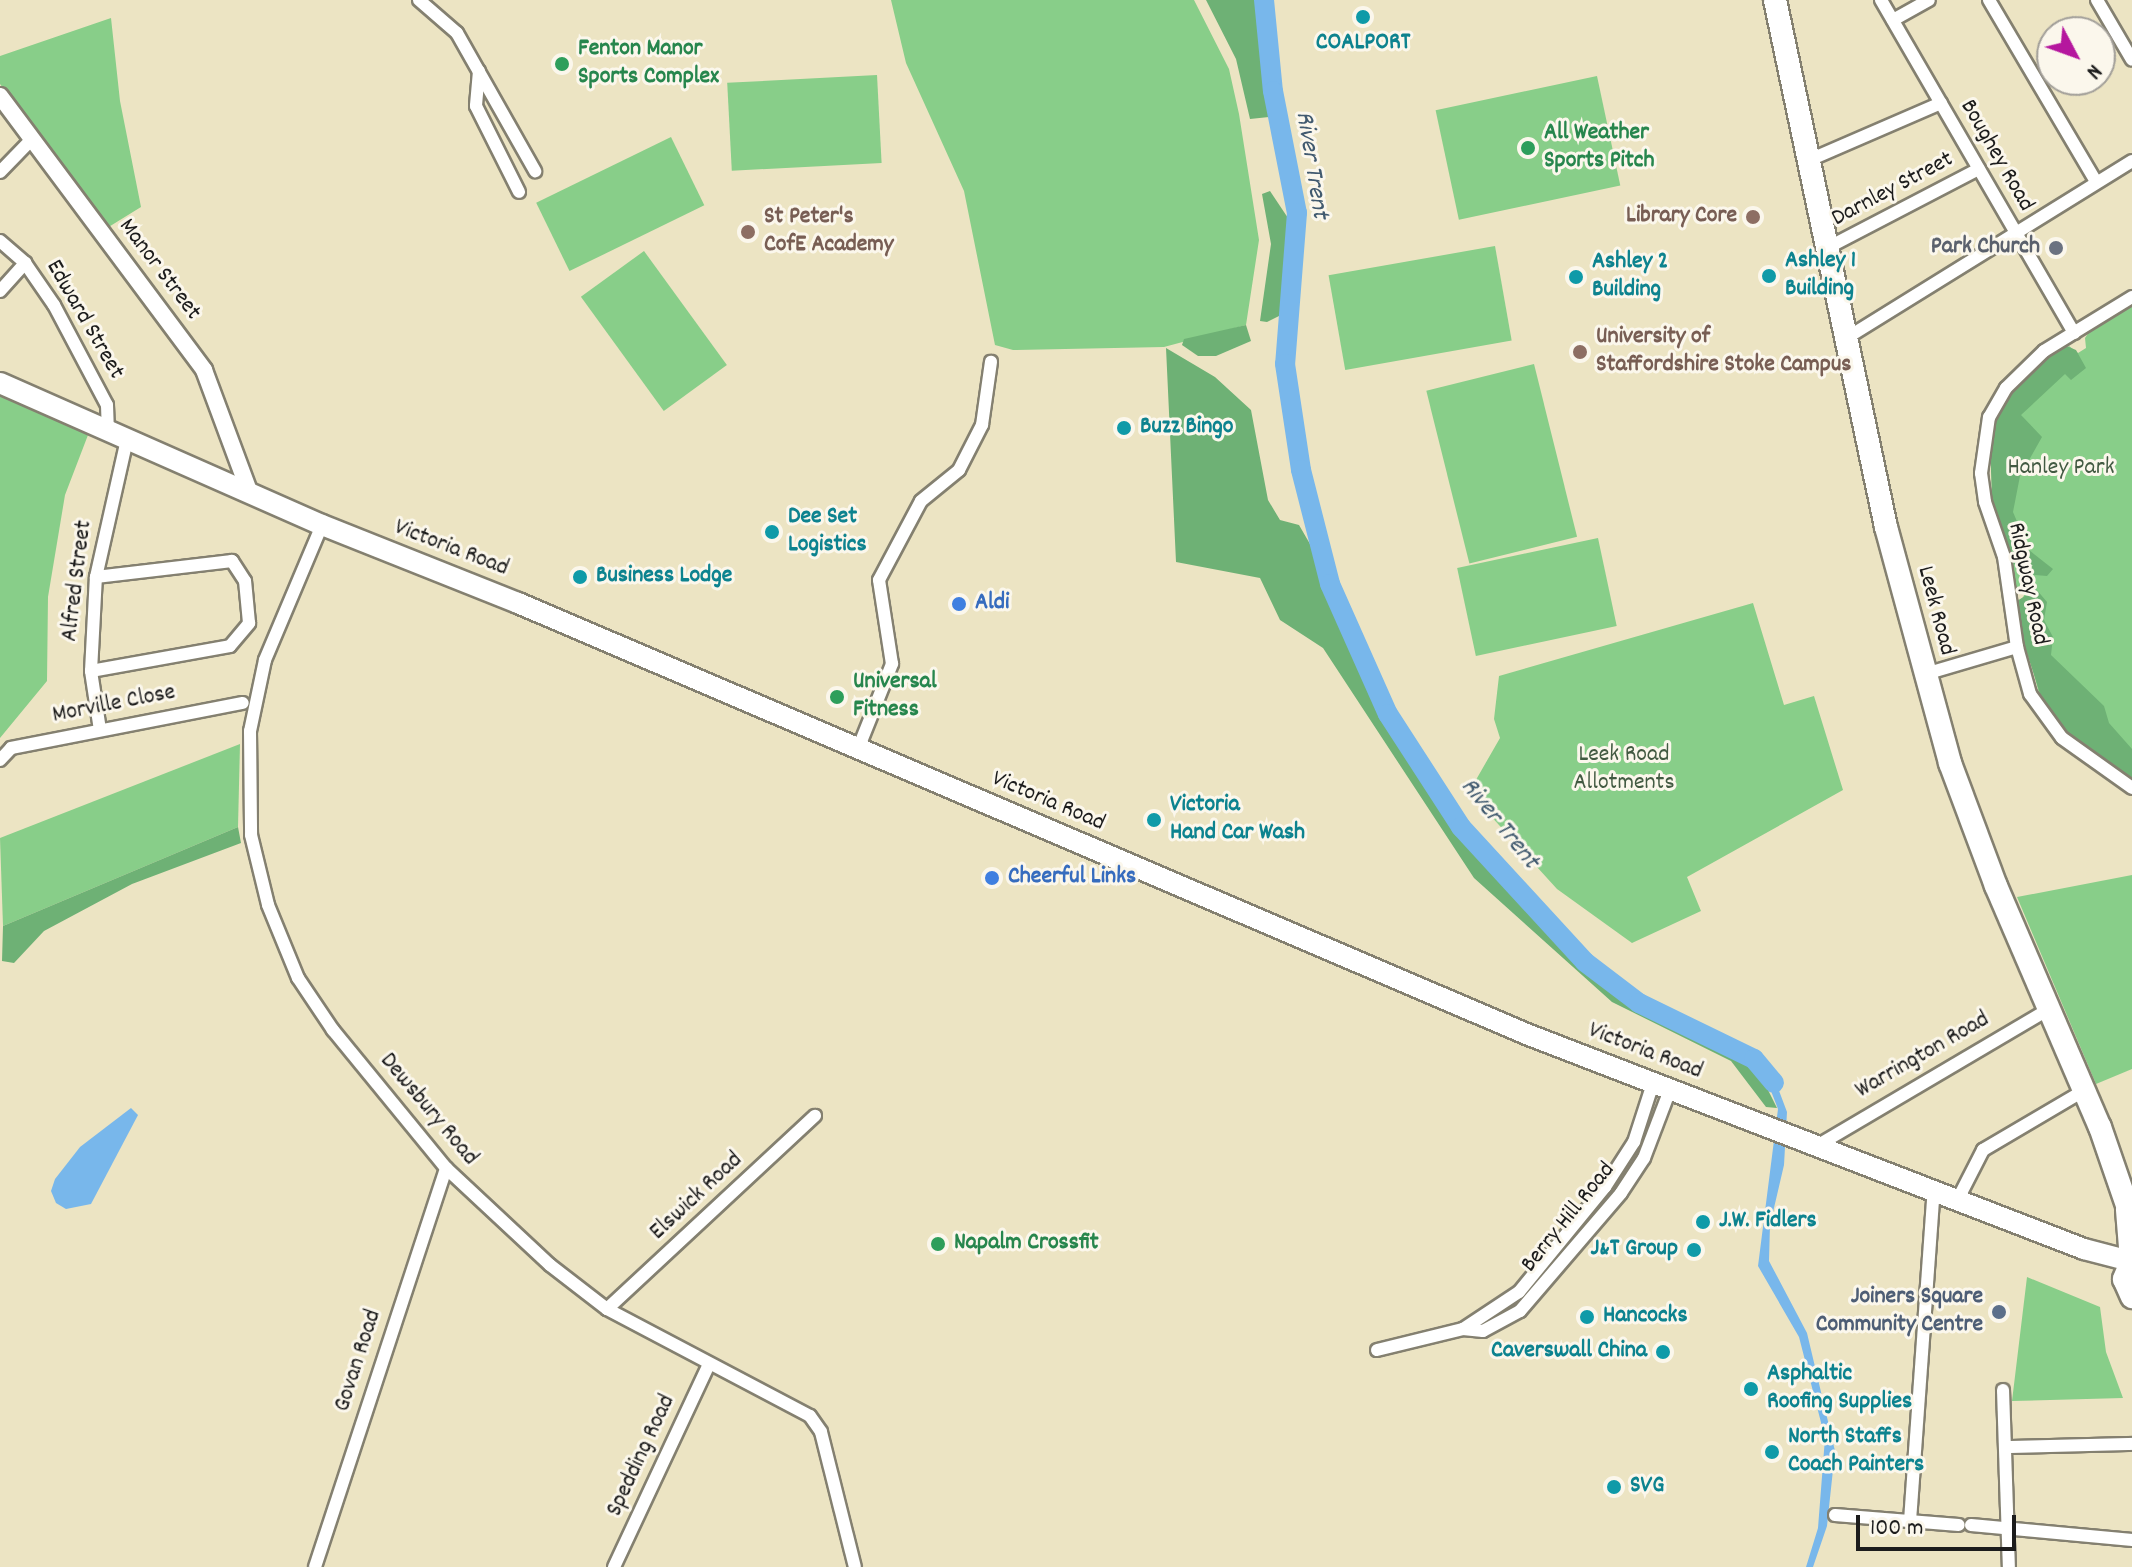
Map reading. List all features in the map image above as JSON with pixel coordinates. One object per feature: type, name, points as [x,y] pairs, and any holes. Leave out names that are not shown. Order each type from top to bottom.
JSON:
[{"type":"highway","name":"Leek Road","points":[[1775,0],[1886,527],[1925,674],[1972,826],[2085,1090],[2128,1221],[2131,1260],[2124,1273],[2129,1292]]},
{"type":"main road","name":"Victoria Road","points":[[0,383],[322,525],[1662,1086],[1959,1197],[2092,1251],[2131,1260]]},
{"type":"main road","points":[[2092,1251],[2115,1247],[2128,1221]]},
{"type":"main road","name":"Victoria Road","points":[[2092,1251],[2129,1292]]},
{"type":"street","points":[[419,0],[457,33],[535,171]]},
{"type":"street","name":"Boughey Road","points":[[1881,0],[2074,333]]},
{"type":"street","points":[[1893,20],[1929,0]]},
{"type":"street","points":[[1989,0],[2096,182]]},
{"type":"street","points":[[2097,0],[2132,60]]},
{"type":"street","points":[[479,71],[476,106],[519,192]]},
{"type":"street","name":"Manor Street","points":[[0,96],[204,370],[249,491]]},
{"type":"street","points":[[1807,161],[1941,103]]},
{"type":"street","points":[[0,172],[32,139]]},
{"type":"street","points":[[1845,339],[2016,236],[2132,161]]},
{"type":"street","name":"Darnley Street","points":[[1827,248],[1979,169]]},
{"type":"street","name":"Edward Street","points":[[0,241],[25,263],[107,405],[118,435]]},
{"type":"street","points":[[0,291],[25,263]]},
{"type":"street","name":"Ridgway Road","points":[[2132,297],[2027,364],[2006,388],[1982,442],[1985,502],[2004,557],[2017,647],[2030,694],[2048,724],[2095,766],[2132,788]]},
{"type":"street","points":[[858,749],[892,664],[879,580],[921,501],[959,470],[982,425],[991,362]]},
{"type":"street","name":"Alfred Street","points":[[100,730],[91,671],[96,577],[118,435]]},
{"type":"street","name":"Dewsbury Road","points":[[322,525],[254,700],[248,774],[251,835],[268,905],[298,978],[333,1030],[446,1168],[550,1265],[607,1309],[709,1364],[790,1402],[816,1424],[855,1567]]},
{"type":"street","points":[[91,671],[230,646],[249,623],[245,581],[232,561],[96,577]]},
{"type":"street","points":[[1925,674],[2017,647]]},
{"type":"street","name":"Morville Close","points":[[0,760],[11,748],[243,703]]},
{"type":"street","name":"Warrington Road","points":[[1820,1144],[2049,1009]]},
{"type":"street","name":"Berry Hill Road","points":[[1377,1350],[1463,1329],[1519,1292],[1597,1197],[1634,1142],[1662,1086]]},
{"type":"street","points":[[1959,1197],[1983,1150],[2085,1090]]},
{"type":"street","name":"Elswick Road","points":[[607,1309],[815,1116]]},
{"type":"street","name":"Govan Road","points":[[315,1567],[446,1168]]},
{"type":"street","points":[[1910,1521],[1934,1188]]},
{"type":"street","name":"Spedding Road","points":[[614,1567],[709,1364]]},
{"type":"street","points":[[2003,1390],[2012,1528],[2009,1567]]},
{"type":"street","points":[[2007,1447],[2132,1444]]},
{"type":"street","points":[[1835,1515],[2132,1540]]},
{"type":"green space","points":[[891,0],[1194,0],[1229,69],[1239,114],[1259,240],[1246,325],[1164,347],[1013,350],[995,345],[964,191],[906,63]]},
{"type":"green space","points":[[1206,0],[1259,0],[1269,117],[1250,119],[1236,59]]},
{"type":"green space","points":[[111,18],[120,101],[141,207],[107,228],[0,84],[0,56]]},
{"type":"green space","points":[[877,75],[882,163],[732,171],[727,83]]},
{"type":"green space","name":"All Weather Sports Pitch","points":[[1597,76],[1620,186],[1459,220],[1436,110]]},
{"type":"green space","points":[[671,137],[704,205],[569,271],[536,203]]},
{"type":"green space","points":[[1270,191],[1290,221],[1291,265],[1287,297],[1279,316],[1267,322],[1260,321],[1271,244],[1262,194]]},
{"type":"green space","points":[[1495,246],[1512,341],[1345,370],[1329,275]]},
{"type":"green space","points":[[644,251],[727,365],[664,411],[581,297]]},
{"type":"green space","name":"Hanley Park","points":[[2132,305],[2132,779],[2064,731],[2039,694],[2018,608],[2026,591],[2021,585],[2016,590],[1992,501],[1998,415],[2014,390],[2069,346],[2078,353],[2086,348],[2085,338],[2091,329]]},
{"type":"green space","points":[[1246,325],[1251,341],[1216,356],[1198,356],[1182,345],[1184,339]]},
{"type":"green space","points":[[2064,345],[2076,350],[2086,368],[2071,380],[2065,374],[2021,415],[2042,437],[2020,476],[2013,512],[2029,550],[2053,569],[2047,576],[2024,574],[2012,562],[1992,501],[1990,442],[1998,415],[2029,370]]},
{"type":"green space","points":[[1166,348],[1215,377],[1251,410],[1268,500],[1280,520],[1299,525],[1310,544],[1338,621],[1386,721],[1460,834],[1598,978],[1640,1008],[1758,1070],[1777,1108],[1766,1107],[1731,1061],[1612,1002],[1474,878],[1323,648],[1280,620],[1260,578],[1176,562]]},
{"type":"green space","points":[[1534,364],[1577,537],[1469,564],[1426,391]]},
{"type":"green space","points":[[0,395],[88,435],[65,495],[48,597],[47,681],[0,738]]},
{"type":"green space","points":[[1598,538],[1617,626],[1476,656],[1457,568]]},
{"type":"green space","points":[[2036,589],[2047,602],[2044,620],[2053,637],[2051,655],[2104,706],[2109,723],[2132,749],[2132,779],[2082,747],[2044,706],[2024,644],[2017,601]]},
{"type":"green space","name":"Leek Road Allotments","points":[[1753,603],[1784,705],[1814,696],[1843,790],[1687,877],[1701,911],[1632,943],[1557,889],[1469,792],[1500,738],[1494,719],[1499,676]]},
{"type":"green space","points":[[240,744],[238,827],[3,926],[0,838]]},
{"type":"green space","points":[[238,827],[241,843],[132,884],[44,931],[14,963],[2,961],[3,926]]},
{"type":"green space","points":[[2132,875],[2132,1069],[2096,1084],[2017,897]]},
{"type":"green space","points":[[2027,1277],[2100,1307],[2106,1352],[2123,1398],[2012,1401]]},
{"type":"water","points":[[1757,1055],[1772,1072],[1787,1112],[1784,1165],[1770,1225],[1769,1261],[1807,1333],[1835,1451],[1827,1526],[1813,1567],[1806,1567],[1818,1528],[1825,1438],[1799,1337],[1758,1266],[1778,1109]]},
{"type":"water","points":[[131,1108],[138,1115],[91,1204],[66,1209],[56,1203],[51,1191],[55,1179],[80,1147]]},
{"type":"waterway","name":"River Trent","points":[[1264,0],[1273,91],[1297,213],[1285,364],[1301,470],[1330,584],[1388,714],[1461,827],[1585,962],[1639,1003],[1754,1059],[1774,1083]]},
{"type":"place","name":"COALPORT","points":[[1363,17]]},
{"type":"place","name":"Fenton Manor Sports Complex","points":[[562,64]]},
{"type":"place","name":"All Weather Sports Pitch","points":[[1528,148]]},
{"type":"place","name":"Library Core","points":[[1753,217]]},
{"type":"place","name":"St Peter's CofE Academy","points":[[748,232]]},
{"type":"place","name":"Park Church","points":[[2056,248]]},
{"type":"place","name":"Ashley 1 Building","points":[[1769,276]]},
{"type":"place","name":"Ashley 2 Building","points":[[1576,277]]},
{"type":"place","name":"University of Staffordshire Stoke Campus","points":[[1580,352]]},
{"type":"place","name":"Buzz Bingo","points":[[1124,428]]},
{"type":"place","name":"Dee Set Logistics","points":[[772,532]]},
{"type":"place","name":"Business Lodge","points":[[580,577]]},
{"type":"place","name":"Aldi","points":[[959,604]]},
{"type":"place","name":"Universal Fitness","points":[[837,697]]},
{"type":"place","name":"Victoria Hand Car Wash","points":[[1154,820]]},
{"type":"place","name":"Cheerful Links","points":[[992,878]]},
{"type":"place","name":"J.W. Fidlers","points":[[1703,1222]]},
{"type":"place","name":"Napalm Crossfit","points":[[938,1244]]},
{"type":"place","name":"J&T Group","points":[[1694,1250]]},
{"type":"place","name":"Joiners Square Community Centre","points":[[1999,1312]]},
{"type":"place","name":"Hancocks","points":[[1587,1317]]},
{"type":"place","name":"Caverswall China","points":[[1663,1352]]},
{"type":"place","name":"Asphaltic Roofing Supplies","points":[[1751,1389]]},
{"type":"place","name":"North Staffs Coach Painters","points":[[1772,1452]]},
{"type":"place","name":"SVG","points":[[1614,1487]]}]
